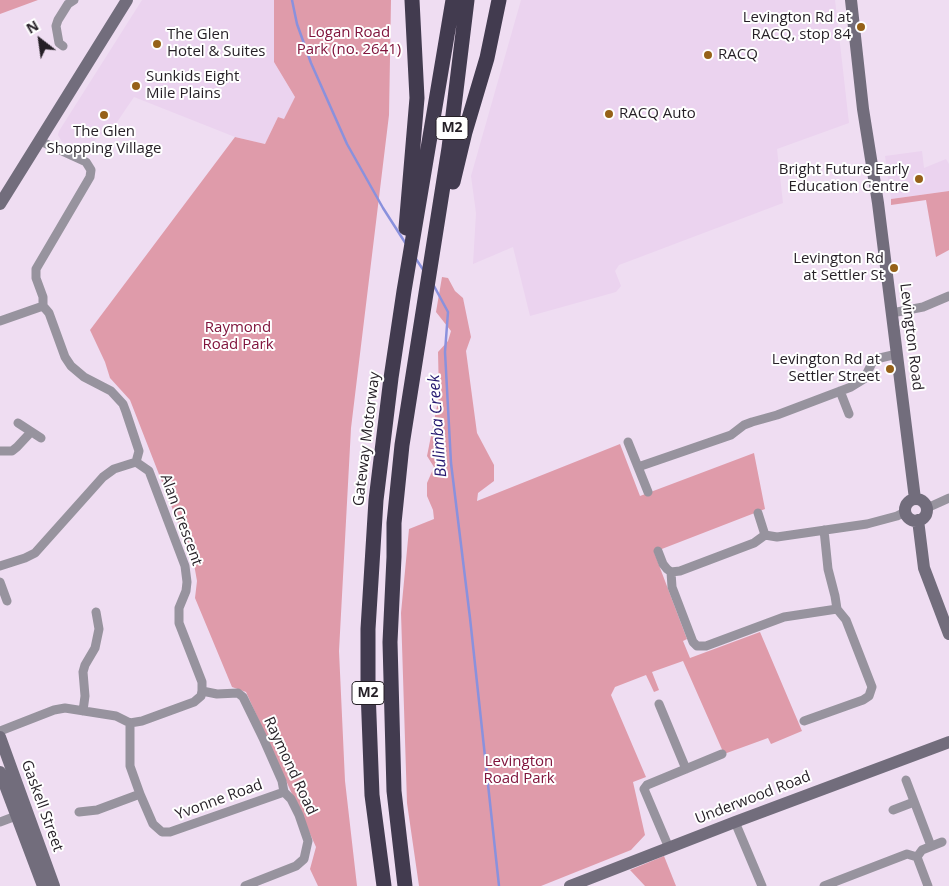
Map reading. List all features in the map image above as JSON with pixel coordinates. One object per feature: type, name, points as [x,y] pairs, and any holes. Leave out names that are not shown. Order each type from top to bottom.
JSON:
[{"type":"highway","points":[[409,235],[417,98],[412,0]]},
{"type":"highway","name":"Gateway Motorway","points":[[384,886],[372,795],[368,690],[368,630],[376,500],[391,378],[408,271],[409,235],[453,0]]},
{"type":"highway","name":"M2","points":[[405,886],[394,791],[390,642],[394,523],[409,393],[435,258],[467,0]]},
{"type":"highway","points":[[435,258],[455,173],[487,58],[500,0]]},
{"type":"street","points":[[63,46],[59,43],[56,26],[68,4],[74,0]]},
{"type":"street","points":[[0,204],[127,0]]},
{"type":"street","name":"Levington Road","points":[[851,0],[915,499]]},
{"type":"street","points":[[0,566],[35,553],[103,477],[114,469],[136,462],[139,451],[123,404],[111,391],[76,372],[71,366],[65,356],[49,313],[42,306],[36,269],[90,177],[92,170],[89,165],[78,158],[40,141]]},
{"type":"street","points":[[892,313],[924,307],[949,296]]},
{"type":"street","points":[[0,322],[42,306]]},
{"type":"street","points":[[638,467],[731,435],[744,425],[851,387],[864,379],[873,362],[880,358],[897,354]]},
{"type":"street","points":[[840,391],[849,414]]},
{"type":"street","points":[[18,423],[41,438]]},
{"type":"street","points":[[0,451],[12,451],[31,432]]},
{"type":"street","points":[[628,442],[648,492]]},
{"type":"street","name":"Alan Crescent","points":[[136,462],[149,471],[185,566],[186,591],[179,608],[178,623],[202,682],[202,691]]},
{"type":"street","points":[[927,508],[949,498]]},
{"type":"street","points":[[915,499],[922,501],[927,508],[925,516],[918,520],[910,519],[905,512],[907,503],[915,499]]},
{"type":"street","points":[[658,551],[667,570],[671,572],[680,571],[754,543],[765,535],[777,537],[881,521],[905,512]]},
{"type":"street","points":[[758,513],[765,535]]},
{"type":"street","points":[[918,520],[924,568],[949,634]]},
{"type":"street","points":[[804,721],[863,700],[871,693],[872,687],[846,620],[837,609],[836,596],[828,569],[824,530]]},
{"type":"street","points":[[671,572],[672,587],[693,642],[702,647],[784,617],[837,609]]},
{"type":"street","points":[[0,582],[7,601]]},
{"type":"street","points":[[83,711],[85,696],[83,672],[95,648],[99,629],[96,612]]},
{"type":"street","points":[[0,731],[54,710],[65,708],[116,716],[130,723],[142,721],[194,702],[201,696],[202,691]]},
{"type":"street","name":"Raymond Road","points":[[202,691],[217,694],[238,694],[243,697],[282,781],[284,792],[291,798],[299,815],[308,842],[304,859],[296,866],[245,886]]},
{"type":"street","points":[[659,704],[686,769]]},
{"type":"street","name":"Yvonne Road","points":[[130,723],[130,766],[140,794],[157,829],[162,832],[170,832],[284,792]]},
{"type":"street","name":"Gaskell Street","points":[[0,737],[42,886]]},
{"type":"street","name":"Underwood Road","points":[[570,886],[734,822],[949,742]]},
{"type":"street","points":[[669,848],[644,789],[647,785],[722,754]]},
{"type":"street","name":"Gaskell Street","points":[[0,772],[54,886]]},
{"type":"street","points":[[906,780],[931,846]]},
{"type":"street","points":[[79,812],[97,810],[140,794]]},
{"type":"street","points":[[893,810],[914,802]]},
{"type":"street","points":[[0,822],[21,814]]},
{"type":"street","points":[[734,822],[762,886]]},
{"type":"street","points":[[917,857],[922,850],[942,842]]},
{"type":"street","points":[[824,886],[907,854],[917,857]]},
{"type":"street","points":[[917,857],[928,886]]},
{"type":"shaded area","points":[[142,0],[274,0],[274,62],[295,97],[284,120],[278,117],[265,144],[235,137],[134,97],[115,125],[97,137],[87,153],[62,142],[58,135],[59,131]]},
{"type":"shaded area","name":"RACQ","points":[[521,0],[835,0],[849,123],[777,149],[783,203],[619,265],[615,271],[621,286],[616,292],[530,316],[513,247],[473,264],[476,213],[471,176]]},
{"type":"shaded area","name":"Bright Future Early Education Centre","points":[[922,151],[924,168],[946,159],[949,164],[949,191],[891,199],[885,156]]},
{"type":"green space","points":[[0,0],[38,0],[0,14]]},
{"type":"green space","name":"Raymond Road Park","points":[[274,0],[391,0],[389,115],[351,428],[339,651],[345,781],[357,886],[318,886],[310,869],[316,847],[246,692],[232,687],[195,598],[197,581],[194,564],[130,400],[110,378],[105,362],[90,330],[235,137],[265,144],[278,117],[284,119],[295,97],[274,62]]},
{"type":"green space","points":[[949,191],[949,250],[936,257],[926,200],[891,205],[891,199]]},
{"type":"green space","name":"Levington Road Park","points":[[442,277],[448,278],[455,291],[463,298],[471,337],[466,351],[477,433],[494,465],[494,481],[478,493],[477,501],[620,444],[640,496],[754,453],[765,509],[654,552],[687,639],[683,641],[690,658],[760,632],[802,731],[771,744],[768,738],[724,754],[683,661],[652,672],[659,690],[654,692],[646,675],[615,687],[611,695],[646,777],[633,782],[645,835],[631,850],[541,886],[419,886],[407,803],[401,613],[409,529],[434,519],[433,510],[427,496],[427,483],[434,467],[427,456],[439,396],[438,352],[448,341],[451,331],[436,312]]},
{"type":"green space","points":[[664,856],[676,886],[645,886],[630,870]]},
{"type":"waterway","name":"Bulimba Creek","points":[[292,0],[297,24],[311,63],[347,144],[383,208],[406,244]]},
{"type":"waterway","name":"Bulimba Creek","points":[[416,259],[424,271]]},
{"type":"waterway","name":"Bulimba Creek","points":[[434,286],[448,312],[445,352],[451,463],[499,886]]},
{"type":"place","name":"Levington Rd at RACQ, stop 84","points":[[861,27]]},
{"type":"place","name":"The Glen Hotel & Suites","points":[[157,44]]},
{"type":"place","name":"RACQ","points":[[708,55]]},
{"type":"place","name":"Sunkids Eight Mile Plains","points":[[136,86]]},
{"type":"place","name":"RACQ Auto","points":[[609,114]]},
{"type":"place","name":"The Glen Shopping Village","points":[[104,115]]},
{"type":"place","name":"Bright Future Early Education Centre","points":[[919,179]]},
{"type":"place","name":"Levington Rd at Settler St","points":[[894,268]]},
{"type":"place","name":"Levington Rd at Settler Street","points":[[890,369]]},
{"type":"park label","name":"Logan Road Park (no. 2641)","points":[[349,42]]}]
